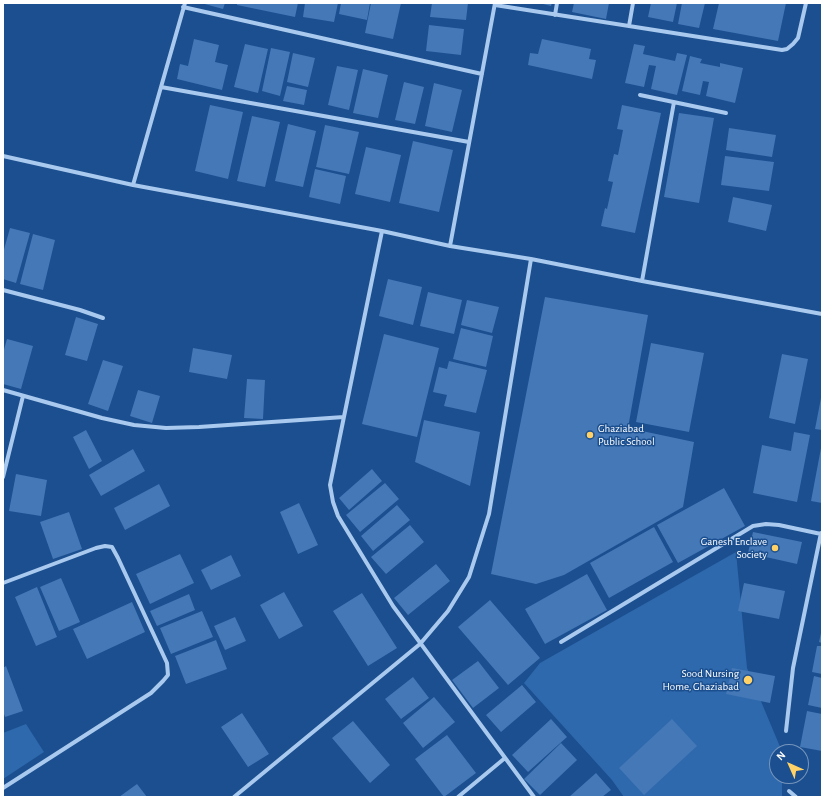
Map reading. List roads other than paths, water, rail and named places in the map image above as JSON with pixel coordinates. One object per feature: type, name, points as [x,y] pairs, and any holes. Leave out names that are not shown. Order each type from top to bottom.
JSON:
[{"type":"street","points":[[555,15],[557,3]]},
{"type":"street","points":[[629,26],[633,3]]},
{"type":"street","points":[[450,246],[495,4],[555,15],[782,50],[793,44],[798,38],[806,3]]},
{"type":"street","points":[[133,185],[184,5],[482,74]]},
{"type":"street","points":[[161,87],[469,142]]},
{"type":"street","points":[[640,95],[726,113]]},
{"type":"street","points":[[642,281],[674,102]]},
{"type":"street","points":[[3,156],[133,185],[382,231],[450,246],[531,259],[822,314]]},
{"type":"street","points":[[382,231],[330,485],[333,502],[338,516],[393,606],[534,797]]},
{"type":"street","points":[[234,797],[420,644],[448,611],[469,577],[489,514],[531,259]]},
{"type":"street","points":[[3,290],[80,310],[103,318]]},
{"type":"street","points":[[3,390],[121,423],[166,428],[344,417]]},
{"type":"street","points":[[3,477],[23,396]]},
{"type":"street","points":[[561,642],[753,526],[766,524],[779,525],[821,533],[792,668],[786,731]]},
{"type":"street","points":[[3,583],[96,548],[105,546],[112,547],[167,663],[168,675],[151,692],[3,788]]},
{"type":"street","points":[[458,797],[505,758]]},
{"type":"street","points":[[789,791],[796,797]]},
{"type":"place","name":"Ghaziabad Public School","points":[[590,435]]},
{"type":"place","name":"Ganesh Enclave Society","points":[[775,548]]},
{"type":"place","name":"Sood Nursing Home, Ghaziabad","points":[[748,680]]}]
